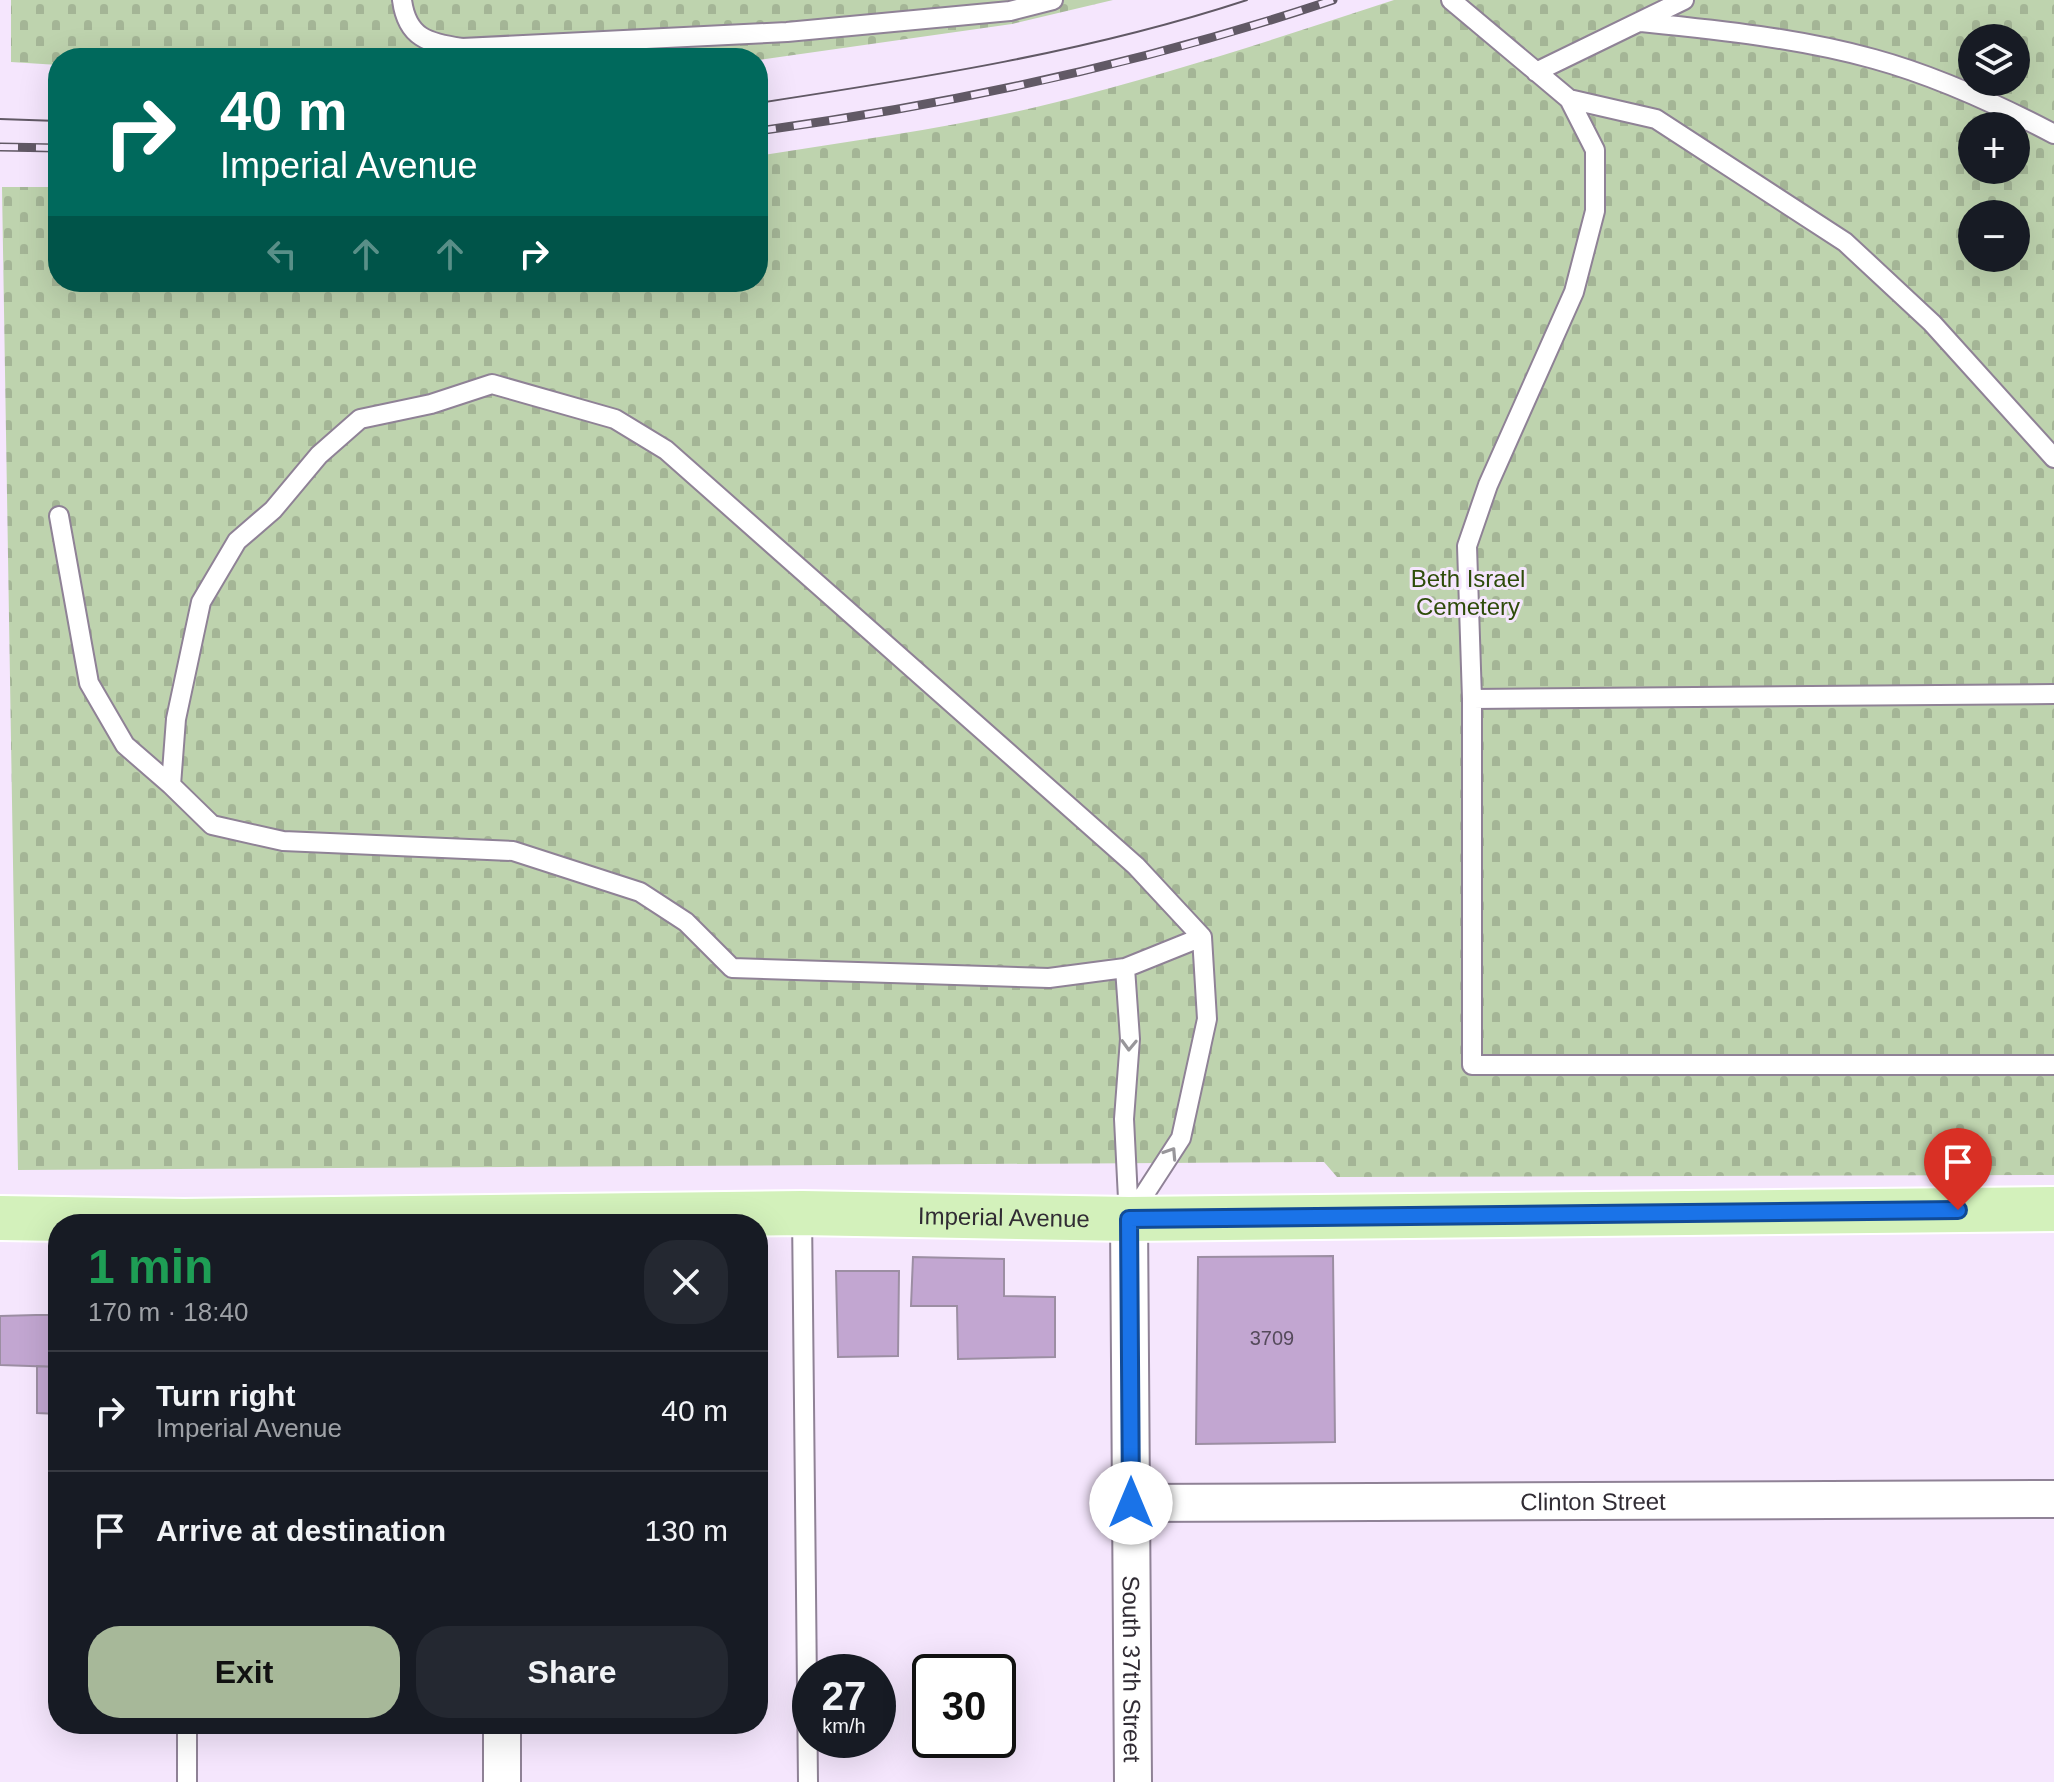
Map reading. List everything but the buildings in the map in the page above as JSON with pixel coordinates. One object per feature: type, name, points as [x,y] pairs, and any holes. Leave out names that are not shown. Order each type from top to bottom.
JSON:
[{"type":"main road","name":"Imperial Avenue","points":[[765,1214],[1129,1219],[2054,1209]]},
{"type":"main road","name":"Imperial Avenue","points":[[0,1218],[48,1219]]},
{"type":"street","name":"South 37th Street","points":[[1129,1219],[1133,1782]]},
{"type":"street","name":"Clinton Street","points":[[1131,1503],[2054,1499]]},
{"type":"street","points":[[502,1734],[502,1782]]},
{"type":"lane","points":[[402,0],[405,20],[430,43],[462,48],[787,32],[1010,11],[1053,0]]},
{"type":"lane","points":[[1451,0],[1569,99],[1595,150],[1595,211],[1574,292],[1488,485],[1467,546],[1472,699],[1472,1065],[2054,1065]]},
{"type":"lane","points":[[1536,72],[1684,0]]},
{"type":"lane","points":[[1640,22],[1748,34],[1875,59],[1998,105],[2054,134]]},
{"type":"lane","points":[[1569,99],[1656,119],[1845,242],[1932,323],[2054,458]]},
{"type":"lane","points":[[171,785],[176,719],[201,602],[237,541],[273,510],[319,455],[360,419],[431,404],[492,384],[615,419],[666,450],[1136,866],[1202,937],[1207,1019],[1181,1138],[1129,1219]]},
{"type":"lane","points":[[59,516],[89,683],[125,745],[212,825],[283,841],[513,851],[640,892],[686,922],[732,968],[1049,978],[1125,968],[1202,937]]},
{"type":"lane","points":[[1472,699],[2054,694]]},
{"type":"lane","points":[[1125,968],[1130,1039],[1124,1119],[1129,1219]]},
{"type":"lane","points":[[802,1213],[808,1782]]},
{"type":"lane","points":[[187,1734],[187,1782]]},
{"type":"green space","points":[[11,0],[1113,0],[1012,24],[768,59],[768,48],[48,48],[48,64],[11,62]]},
{"type":"green space","name":"Beth Israel Cemetery","points":[[1394,0],[2054,0],[2054,1175],[1337,1177],[1324,1162],[18,1170],[2,187],[48,187],[48,292],[768,292],[768,154],[983,119],[1184,67]]},
{"type":"tram line","points":[[768,101],[1005,62],[1127,35],[1247,0]]},
{"type":"tram line","points":[[0,119],[48,121]]},
{"type":"railway","points":[[768,129],[904,108],[1048,79],[1191,43],[1333,0]]},
{"type":"railway","points":[[0,147],[48,148]]},
{"type":"route","points":[[1131,1503],[1129,1219],[1958,1210]]}]
